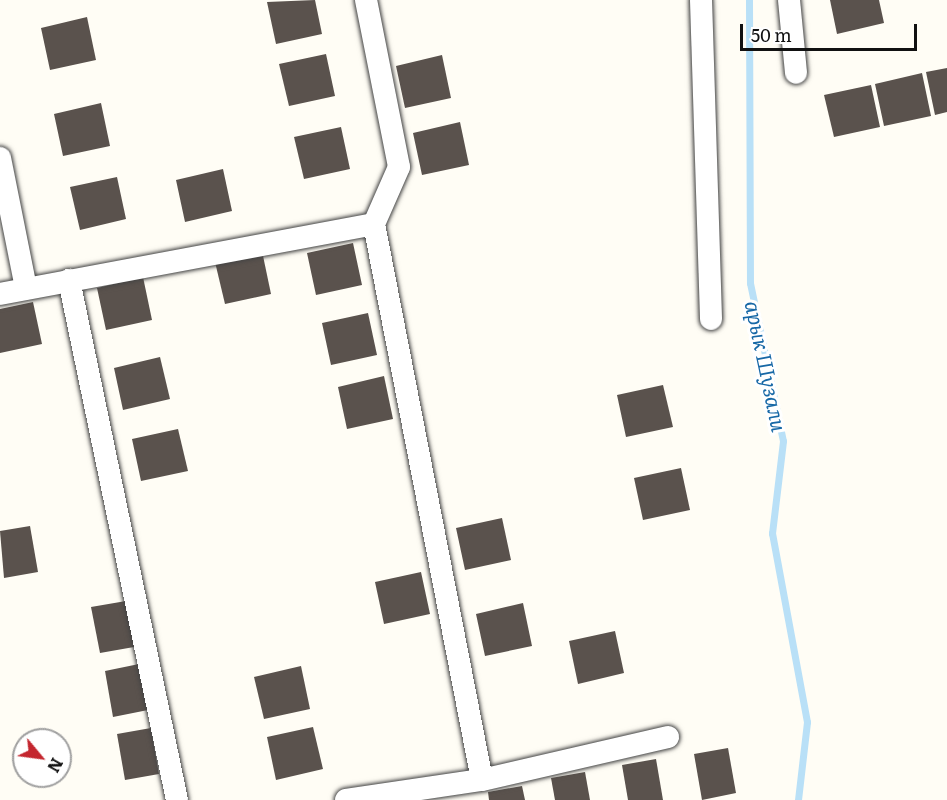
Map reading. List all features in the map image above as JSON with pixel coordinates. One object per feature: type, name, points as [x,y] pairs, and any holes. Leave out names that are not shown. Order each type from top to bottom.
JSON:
[{"type":"street","points":[[366,0],[399,167],[374,224],[482,780]]},
{"type":"street","points":[[701,0],[711,319]]},
{"type":"street","points":[[789,0],[796,72]]},
{"type":"street","points":[[0,158],[26,288]]},
{"type":"street","points":[[0,294],[374,224]]},
{"type":"street","points":[[69,280],[177,800]]},
{"type":"street","points":[[346,800],[482,780],[668,737]]},
{"type":"building","points":[[315,0],[322,34],[276,44],[267,2]]},
{"type":"building","points":[[830,0],[879,0],[884,23],[837,34]]},
{"type":"building","points":[[87,17],[96,60],[50,70],[41,28]]},
{"type":"building","points":[[326,54],[335,96],[289,106],[279,64]]},
{"type":"building","points":[[442,55],[451,98],[405,108],[396,66]]},
{"type":"building","points":[[947,68],[947,112],[935,115],[926,72]]},
{"type":"building","points":[[922,73],[931,116],[884,126],[875,84]]},
{"type":"building","points":[[871,85],[880,127],[834,137],[824,95]]},
{"type":"building","points":[[101,103],[110,146],[63,156],[54,114]]},
{"type":"building","points":[[460,122],[469,165],[422,175],[413,133]]},
{"type":"building","points":[[341,127],[350,169],[304,179],[294,137]]},
{"type":"building","points":[[223,169],[232,211],[185,222],[176,180]]},
{"type":"building","points":[[117,177],[126,219],[80,230],[70,187]]},
{"type":"building","points":[[353,243],[362,285],[316,295],[307,253]]},
{"type":"building","points":[[262,251],[271,294],[225,304],[215,262]]},
{"type":"building","points":[[143,277],[152,320],[106,330],[97,288]]},
{"type":"building","points":[[33,302],[42,344],[0,353],[0,309]]},
{"type":"building","points":[[368,313],[377,355],[331,365],[322,323]]},
{"type":"building","points":[[160,357],[170,399],[123,410],[114,368]]},
{"type":"building","points":[[384,376],[393,419],[347,429],[338,387]]},
{"type":"building","points":[[663,385],[673,427],[626,437],[617,395]]},
{"type":"building","points":[[178,429],[188,471],[141,481],[132,439]]},
{"type":"building","points":[[681,468],[690,510],[643,520],[634,478]]},
{"type":"building","points":[[502,518],[511,560],[465,570],[456,528]]},
{"type":"building","points":[[30,526],[38,572],[4,578],[0,531]]},
{"type":"building","points":[[421,572],[430,614],[384,624],[375,582]]},
{"type":"building","points":[[126,601],[134,647],[100,653],[91,607]]},
{"type":"building","points":[[523,603],[532,646],[485,656],[476,614]]},
{"type":"building","points":[[615,631],[624,673],[578,684],[569,641]]},
{"type":"building","points":[[139,664],[148,710],[113,717],[105,671]]},
{"type":"building","points":[[301,666],[310,709],[264,719],[254,677]]},
{"type":"building","points":[[313,727],[323,769],[276,780],[267,737]]},
{"type":"building","points":[[151,728],[159,774],[125,780],[117,734]]},
{"type":"building","points":[[728,748],[736,793],[702,800],[694,754]]},
{"type":"building","points":[[656,759],[663,800],[628,800],[622,765]]},
{"type":"building","points":[[585,772],[590,800],[555,800],[551,778]]},
{"type":"building","points":[[522,786],[525,800],[489,800],[488,792]]},
{"type":"waterway","name":"арык Шузали","points":[[749,0],[750,283],[783,441],[772,533],[807,722],[798,800]]}]
